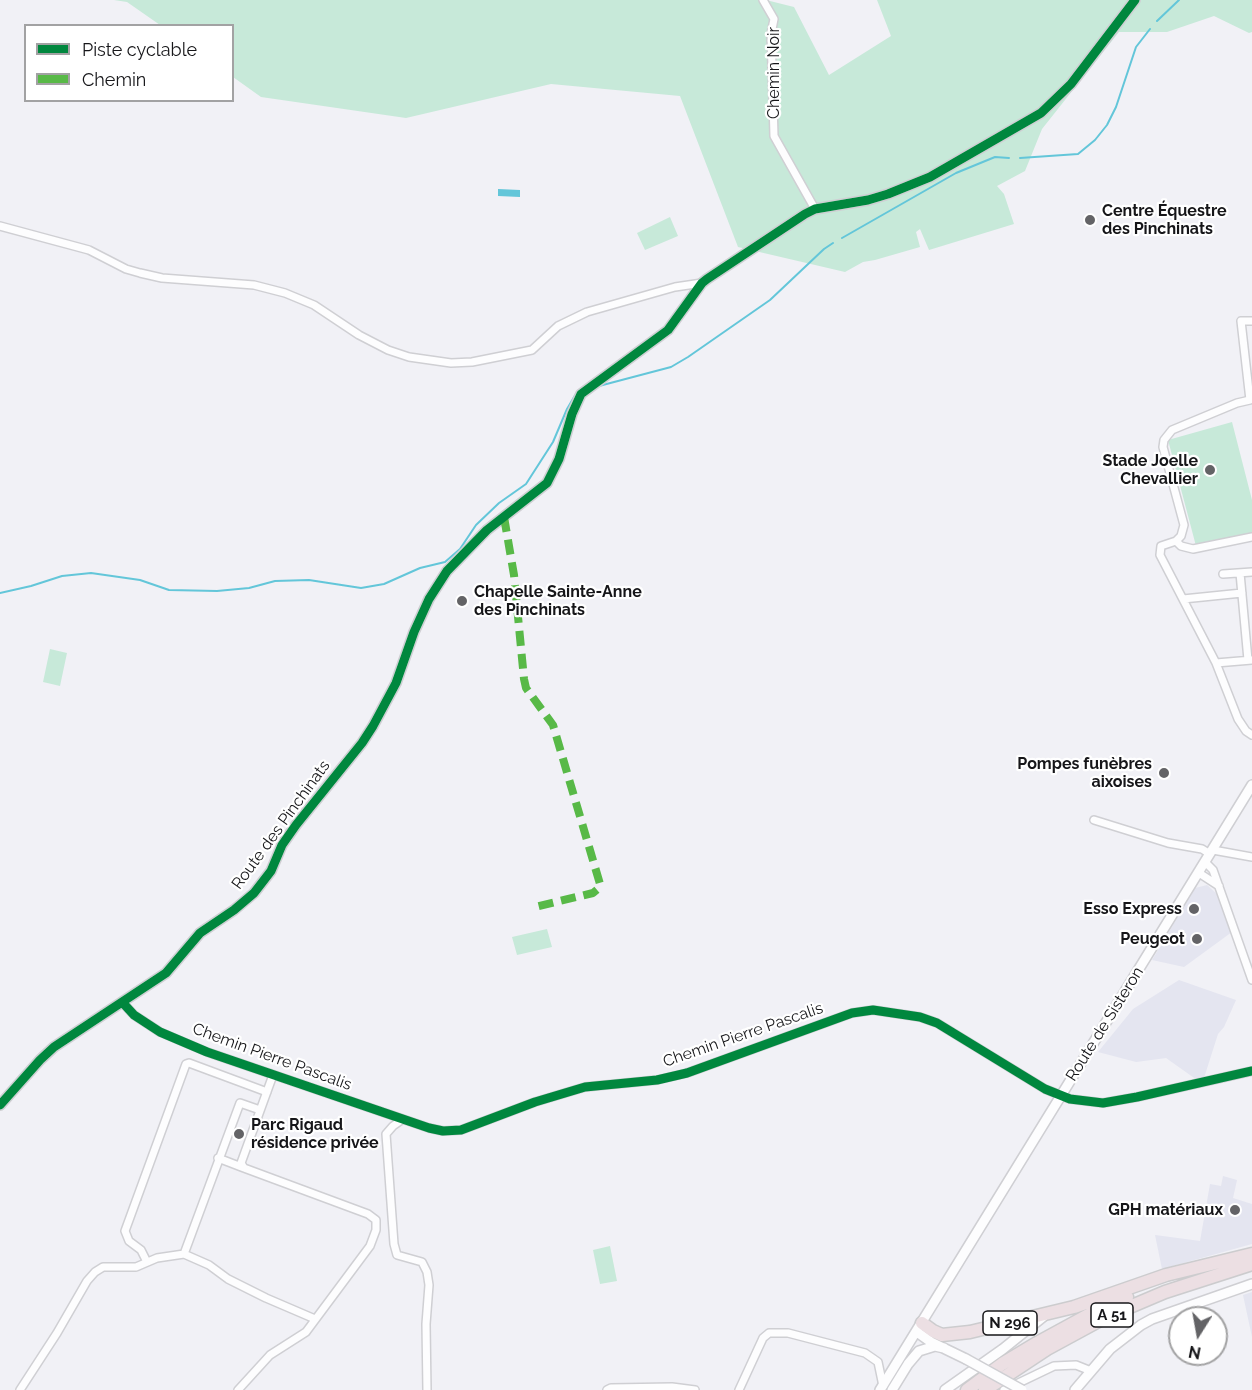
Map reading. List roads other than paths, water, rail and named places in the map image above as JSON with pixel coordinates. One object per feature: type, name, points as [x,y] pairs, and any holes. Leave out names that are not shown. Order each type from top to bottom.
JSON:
[{"type":"highway","name":"N 296","points":[[922,1329],[937,1334],[952,1335],[1048,1314],[1100,1299],[1166,1275],[1252,1254]]},
{"type":"highway","name":"A 51","points":[[968,1390],[1002,1365],[1092,1313],[1177,1277],[1252,1254]]},
{"type":"highway","name":"A 51","points":[[985,1390],[1047,1349],[1106,1317],[1165,1292],[1252,1264]]},
{"type":"street","name":"Chemin Noir","points":[[763,0],[774,19],[771,34],[774,136],[815,209]]},
{"type":"street","name":"Route des Pinchinats","points":[[0,1105],[40,1059],[54,1047],[166,973],[200,933],[234,910],[259,886],[271,871],[282,845],[296,825],[362,744],[373,726],[396,683],[414,632],[429,599],[447,571],[487,530],[547,483],[559,459],[572,414],[581,394],[668,330],[702,283],[805,214],[815,209],[878,197],[930,177],[1041,113],[1071,84],[1135,0]]},
{"type":"street","points":[[0,226],[89,250],[126,269],[140,273],[162,278],[254,285],[285,293],[314,305],[388,350],[409,357],[451,363],[472,362],[532,350],[558,326],[587,312],[675,286],[702,283]]},
{"type":"street","points":[[1252,321],[1241,321],[1251,400],[1237,402],[1172,430],[1164,440],[1163,447],[1185,525],[1181,536],[1176,541],[1161,546],[1160,555],[1216,663],[1242,727],[1252,735]]},
{"type":"street","points":[[1176,541],[1181,546],[1193,549],[1252,537]]},
{"type":"street","points":[[1224,574],[1252,572]]},
{"type":"street","points":[[1216,663],[1250,660],[1249,629],[1240,573]]},
{"type":"street","points":[[1183,599],[1252,597]]},
{"type":"street","name":"Route de Sisteron","points":[[886,1389],[959,1264],[1252,785]]},
{"type":"street","points":[[1094,820],[1168,843],[1202,849],[1209,855],[1252,980]]},
{"type":"street","points":[[1209,855],[1252,857]]},
{"type":"street","points":[[1199,873],[1219,886]]},
{"type":"street","name":"Chemin Pierre Pascalis","points":[[123,1003],[134,1015],[160,1032],[207,1052],[273,1076],[443,1131],[461,1130],[535,1102],[575,1090],[663,1079],[687,1073],[852,1013],[873,1010],[920,1017],[937,1023],[1061,1097]]},
{"type":"street","points":[[147,1262],[141,1250],[129,1241],[125,1231],[186,1064],[189,1063],[267,1092]]},
{"type":"street","points":[[1061,1097],[1103,1102],[1137,1097],[1252,1071]]},
{"type":"street","points":[[244,1168],[241,1163],[273,1076]]},
{"type":"street","points":[[184,1254],[240,1103],[260,1110]]},
{"type":"street","points":[[403,1119],[386,1134],[394,1244],[397,1255],[422,1262],[427,1272],[429,1285],[426,1324],[427,1390]]},
{"type":"street","points":[[218,1158],[368,1214],[376,1220],[376,1230],[370,1246],[306,1332],[270,1355],[238,1390]]},
{"type":"street","points":[[20,1390],[57,1334],[87,1281],[95,1272],[103,1268],[128,1269],[157,1258],[184,1254],[209,1265],[228,1279],[315,1319]]},
{"type":"street","points":[[1075,1390],[1110,1349],[1141,1325],[1152,1319],[1252,1284]]},
{"type":"street","points":[[945,1390],[1048,1314]]},
{"type":"street","points":[[922,1329],[944,1348]]},
{"type":"street","points":[[739,1390],[763,1338],[769,1333],[788,1333],[865,1353],[878,1362],[886,1389]]},
{"type":"street","points":[[886,1389],[919,1351],[935,1346],[966,1359],[1022,1390]]},
{"type":"street","points":[[1004,1390],[1041,1371],[1061,1364],[1081,1366],[1091,1371]]},
{"type":"street","points":[[607,1390],[611,1388],[672,1387],[695,1390]]},
{"type":"water","points":[[498,189],[520,190],[520,197],[498,196]]},
{"type":"waterway","points":[[1157,21],[1179,0]]},
{"type":"waterway","points":[[1020,158],[1078,154],[1095,140],[1107,125],[1116,107],[1136,47],[1150,29]]},
{"type":"waterway","points":[[842,238],[956,173],[995,157],[1009,158]]},
{"type":"waterway","points":[[599,386],[671,367],[688,357],[770,300],[833,243]]},
{"type":"waterway","points":[[0,593],[62,576],[91,573],[140,580],[169,590],[217,591],[249,588],[275,581],[309,580],[361,588],[384,584],[420,568],[445,562],[460,549],[476,525],[499,503],[526,484],[553,442],[577,392]]},
{"type":"place","name":"Centre Équestre des Pinchinats","points":[[1090,220]]},
{"type":"place","name":"Stade Joelle Chevallier","points":[[1210,470]]},
{"type":"place","name":"Chapelle Sainte-Anne des Pinchinats","points":[[462,601]]},
{"type":"place","name":"Pompes funèbres aixoises","points":[[1164,773]]},
{"type":"place","name":"Esso Express","points":[[1194,909]]},
{"type":"place","name":"Peugeot","points":[[1197,939]]},
{"type":"place","name":"Parc Rigaud résidence privée","points":[[239,1134]]},
{"type":"place","name":"GPH matériaux","points":[[1235,1210]]}]
